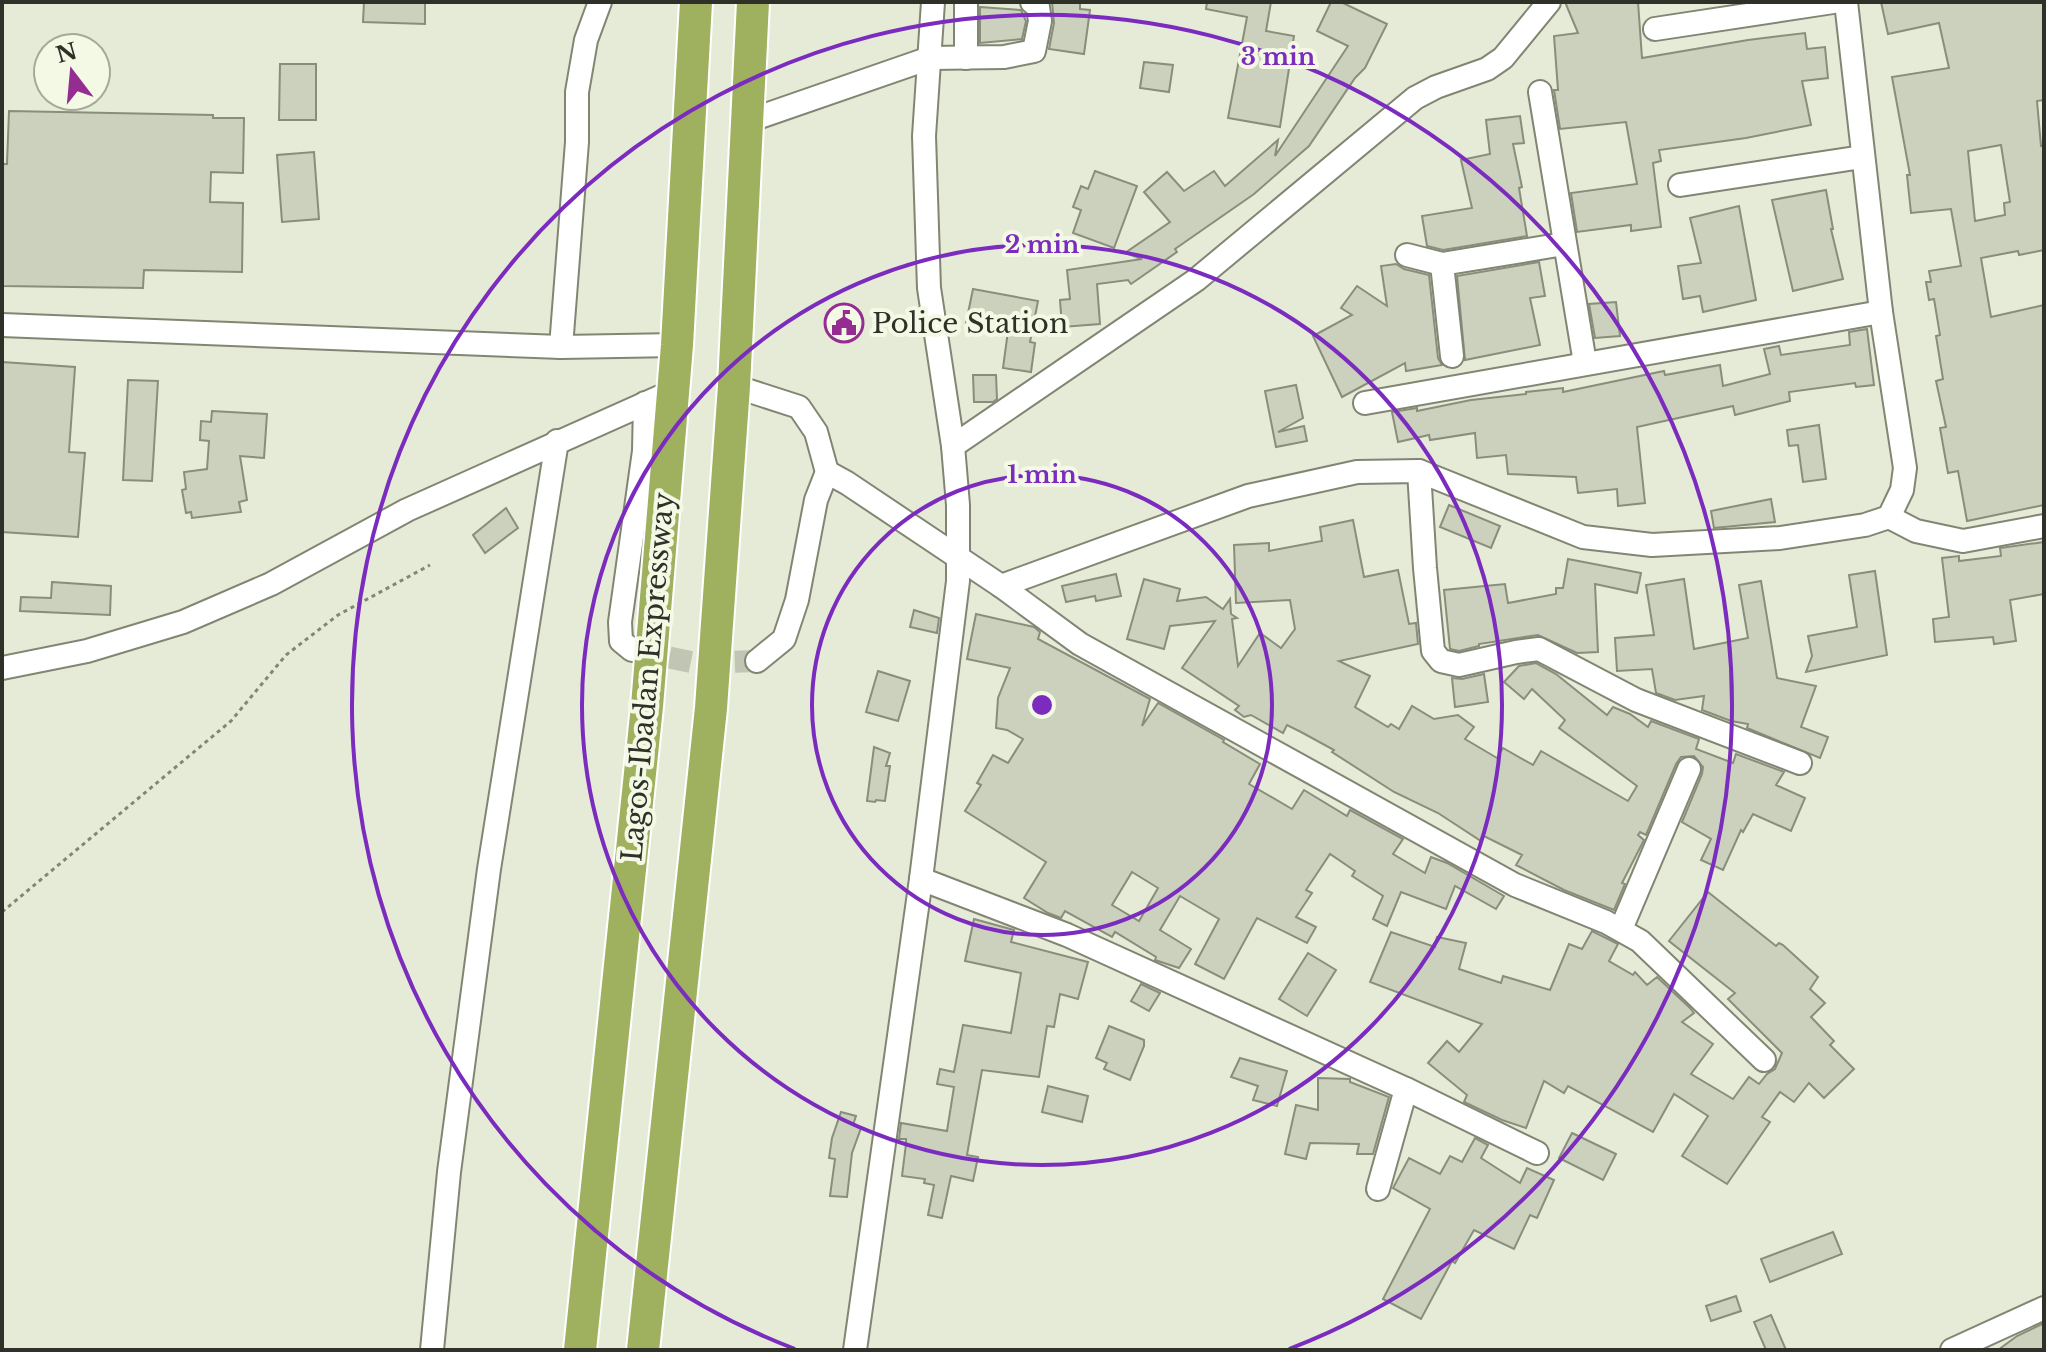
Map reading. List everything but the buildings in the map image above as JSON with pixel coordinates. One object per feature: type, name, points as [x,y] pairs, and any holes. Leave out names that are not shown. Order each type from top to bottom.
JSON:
[{"type":"highway","name":"Lagos-Ibadan Expressway","points":[[580,1350],[647,706],[659,397],[677,345],[696,2]]},
{"type":"highway","points":[[643,1350],[711,708],[734,386],[753,2]]},
{"type":"street","points":[[561,347],[577,142],[577,92],[586,40],[600,2]]},
{"type":"street","points":[[855,1350],[921,879],[958,581],[958,505],[953,446],[929,288],[924,136],[933,2]]},
{"type":"street","points":[[966,2],[966,58]]},
{"type":"street","points":[[748,121],[930,58],[1004,57],[1034,51],[1040,21],[1038,7],[1032,2]]},
{"type":"street","points":[[953,446],[1196,280],[1415,98],[1487,69],[1503,58],[1549,2]]},
{"type":"street","points":[[1655,29],[1833,2]]},
{"type":"street","points":[[1846,2],[1881,312],[1905,468],[1902,490],[1889,517]]},
{"type":"street","points":[[1540,92],[1585,363]]},
{"type":"street","points":[[1680,185],[1862,157]]},
{"type":"street","points":[[1407,255],[1442,264],[1564,244]]},
{"type":"street","points":[[1442,264],[1452,356]]},
{"type":"street","points":[[1365,403],[1881,312]]},
{"type":"street","points":[[2,325],[561,347],[677,345]]},
{"type":"street","points":[[734,386],[799,407],[816,432],[827,472],[816,500],[797,600],[784,639],[757,661]]},
{"type":"street","points":[[2,668],[87,651],[183,622],[271,584],[407,510],[659,397]]},
{"type":"street","points":[[632,650],[621,641],[620,622],[644,451],[659,397]]},
{"type":"street","points":[[432,1350],[449,1172],[489,869],[557,441]]},
{"type":"street","points":[[1419,471],[1433,651],[1441,661],[1459,665],[1539,649],[1636,700],[1800,763]]},
{"type":"street","points":[[1001,586],[1248,496],[1357,472],[1419,471],[1583,537],[1652,545],[1780,538],[1865,525],[1889,517],[1916,531],[1963,541],[2044,526]]},
{"type":"street","points":[[827,472],[1001,586],[1080,644],[1515,885],[1621,929],[1640,941],[1764,1060]]},
{"type":"street","points":[[1621,929],[1689,769]]},
{"type":"street","points":[[921,879],[1067,935],[1406,1089],[1537,1153]]},
{"type":"street","points":[[1378,1189],[1406,1089]]},
{"type":"street","points":[[1952,1350],[2044,1308]]},
{"type":"path","points":[[2,912],[231,721],[286,655],[338,615],[430,565]]},
{"type":"tunnel","points":[[637,651],[696,663],[757,661]]},
{"type":"place","name":"Police Station","points":[[844,323]]}]
